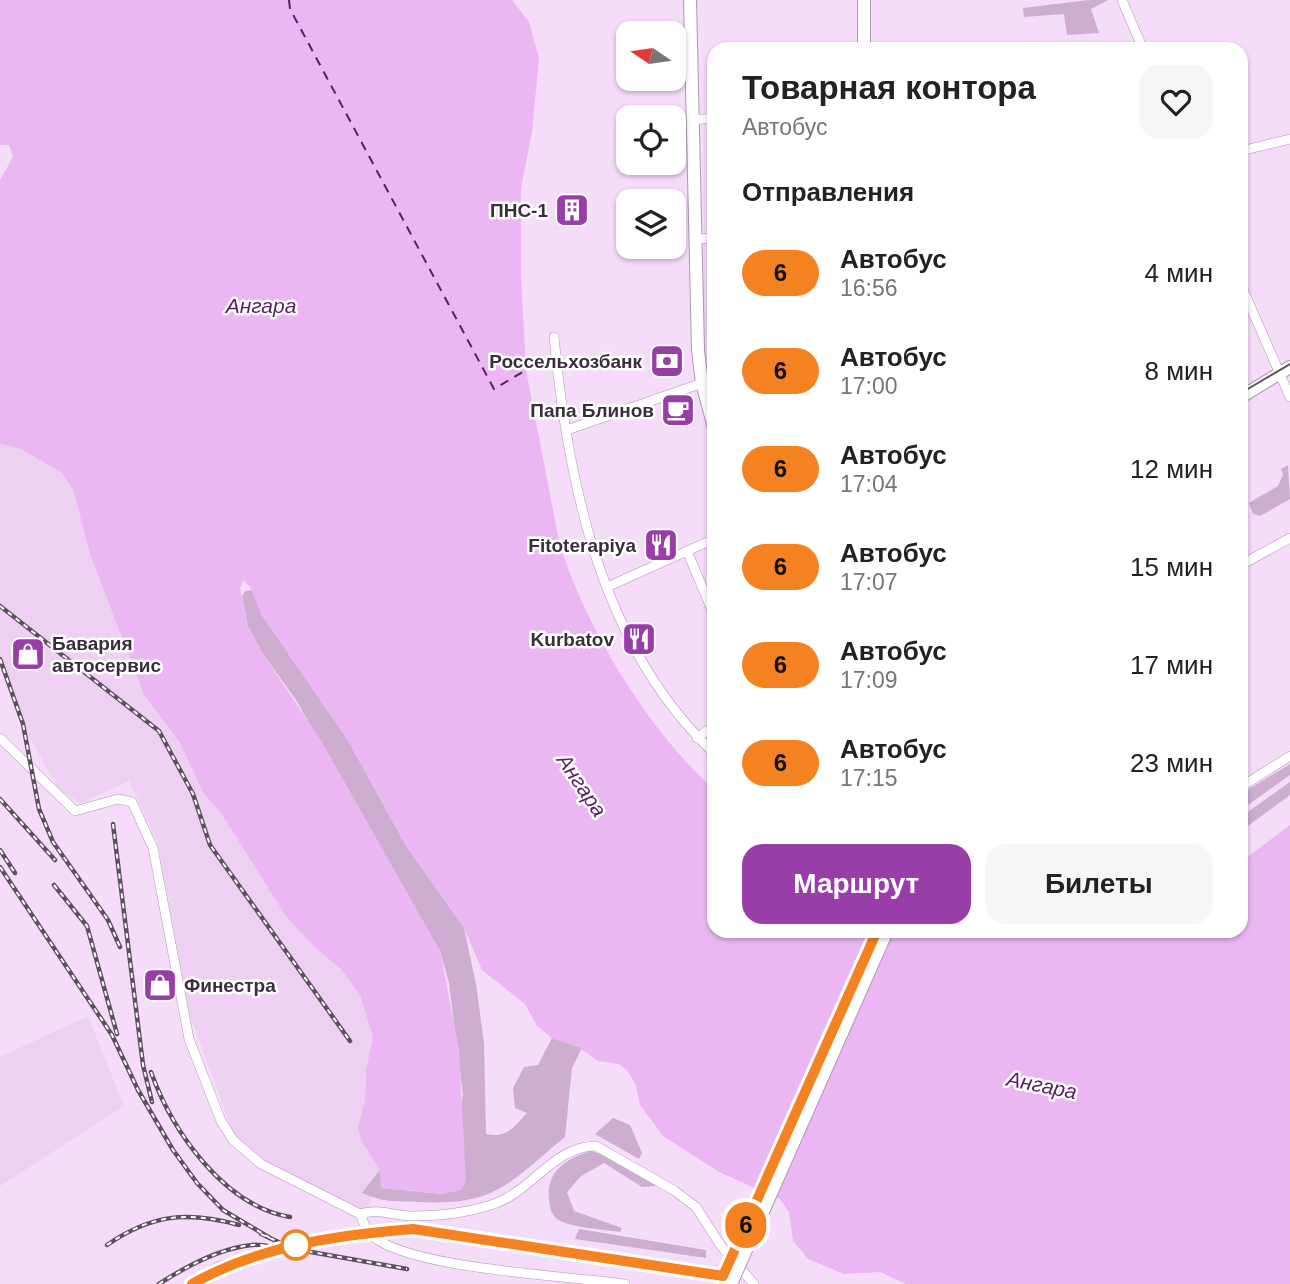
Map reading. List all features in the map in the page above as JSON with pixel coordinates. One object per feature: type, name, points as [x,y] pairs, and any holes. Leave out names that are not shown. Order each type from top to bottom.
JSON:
[{"type":"main road","points":[[690,0],[698,350],[707,378]]},
{"type":"main road","points":[[864,0],[864,42]]},
{"type":"main road","points":[[1248,393],[1290,367]]},
{"type":"main road","points":[[724,1281],[874,938]]},
{"type":"main road","points":[[724,1281],[884,938]]},
{"type":"main road","points":[[192,1284],[220,1268],[247,1258],[369,1232],[413,1229],[724,1281]]},
{"type":"street","points":[[1122,0],[1140,42]]},
{"type":"street","points":[[692,120],[707,119]]},
{"type":"street","points":[[1248,148],[1290,139]]},
{"type":"street","points":[[696,239],[707,238]]},
{"type":"street","points":[[1248,302],[1290,397]]},
{"type":"street","points":[[554,337],[560,398],[584,516],[607,587],[639,657],[667,703],[707,747]]},
{"type":"street","points":[[567,430],[707,381]]},
{"type":"street","points":[[1248,561],[1290,538]]},
{"type":"street","points":[[607,587],[707,542]]},
{"type":"street","points":[[687,551],[707,598]]},
{"type":"street","points":[[697,738],[707,731]]},
{"type":"street","points":[[0,738],[75,811],[118,799],[132,802],[153,848],[189,1040],[221,1121],[233,1140],[261,1164],[360,1214],[369,1232],[409,1255],[564,1279],[625,1284]]},
{"type":"street","points":[[1248,783],[1290,756]]},
{"type":"street","points":[[360,1214],[373,1210],[412,1216],[479,1209],[498,1203],[516,1192],[568,1151],[596,1146],[675,1191],[696,1207],[722,1246],[754,1284]]},
{"type":"shaded area","points":[[1108,0],[1091,9],[1099,33],[1067,35],[1064,14],[1024,17],[1023,8]]},
{"type":"shaded area","points":[[0,444],[21,449],[62,473],[73,490],[91,557],[144,695],[179,741],[204,794],[221,813],[285,915],[314,947],[341,969],[360,995],[373,1037],[365,1079],[365,1100],[358,1128],[361,1140],[380,1170],[367,1213],[262,1161],[234,1136],[189,1012],[158,842],[129,781],[81,803],[59,790],[29,736],[0,655]]},
{"type":"shaded area","points":[[1288,465],[1290,499],[1260,516],[1253,514],[1249,503],[1278,486],[1283,475],[1281,469]]},
{"type":"shaded area","points":[[252,590],[263,616],[349,742],[405,844],[464,928],[476,984],[484,1043],[486,1134],[505,1133],[527,1113],[515,1108],[513,1088],[524,1067],[538,1065],[552,1038],[582,1048],[572,1068],[565,1137],[514,1179],[484,1195],[466,1200],[419,1202],[384,1200],[362,1193],[380,1170],[382,1188],[443,1194],[463,1095],[449,983],[440,951],[296,700],[263,654],[248,626],[242,596],[245,591]]},
{"type":"shaded area","points":[[1290,764],[1290,775],[1248,805],[1248,790]]},
{"type":"shaded area","points":[[1290,782],[1290,795],[1248,826],[1248,812]]},
{"type":"shaded area","points":[[88,1016],[124,1106],[0,1186],[0,1057]]},
{"type":"shaded area","points":[[613,1118],[630,1125],[642,1153],[639,1159],[595,1134]]},
{"type":"shaded area","points":[[591,1151],[613,1158],[656,1186],[642,1187],[604,1163],[581,1176],[567,1192],[574,1211],[622,1228],[620,1232],[562,1222],[551,1209],[549,1189],[555,1173],[566,1162]]},
{"type":"shaded area","points":[[579,1229],[706,1250],[706,1258],[575,1239]]},
{"type":"water","name":"Ангара","points":[[0,0],[512,0],[529,22],[539,58],[532,132],[521,188],[521,277],[526,370],[559,541],[584,606],[621,675],[666,738],[707,782],[707,938],[1248,938],[1248,857],[1290,825],[1290,1284],[906,1284],[880,1272],[844,1274],[808,1259],[793,1241],[789,1212],[780,1199],[719,1172],[663,1136],[640,1105],[636,1085],[627,1070],[619,1064],[598,1061],[577,1046],[553,1039],[537,1026],[525,1004],[482,970],[464,928],[405,844],[349,742],[262,616],[250,586],[243,580],[240,589],[248,626],[263,654],[322,742],[440,951],[459,1049],[466,1181],[461,1190],[443,1194],[381,1188],[380,1170],[361,1140],[358,1128],[365,1100],[366,1070],[373,1037],[360,995],[341,969],[314,947],[285,915],[221,813],[204,794],[179,741],[144,695],[91,557],[73,490],[62,473],[21,449],[0,444],[0,180],[13,157],[9,145],[0,145]]},
{"type":"ferry route","points":[[289,0],[290,9],[494,389],[526,370]]},
{"type":"tram line","points":[[1248,389],[1290,364]]},
{"type":"tram line","points":[[722,1284],[877,938]]},
{"type":"railway","points":[[0,606],[159,731],[193,794],[210,845],[350,1041]]},
{"type":"railway","points":[[0,659],[23,724],[39,809],[53,842],[108,920],[120,947]]},
{"type":"railway","points":[[0,799],[55,860]]},
{"type":"railway","points":[[113,824],[143,1065],[152,1102]]},
{"type":"railway","points":[[0,850],[15,873]]},
{"type":"railway","points":[[0,867],[112,1035],[138,1090],[173,1150],[197,1183],[223,1210],[270,1238]]},
{"type":"railway","points":[[54,885],[87,926],[117,1034]]},
{"type":"railway","points":[[151,1072],[160,1095],[187,1141],[223,1182],[243,1198],[266,1210],[290,1217]]},
{"type":"railway","points":[[107,1245],[139,1227],[170,1218],[203,1218],[239,1225]]},
{"type":"railway","points":[[261,1234],[294,1249],[407,1269]]},
{"type":"railway","points":[[159,1284],[192,1265],[228,1250],[255,1245],[280,1248]]},
{"type":"bus line","name":"6","points":[[192,1284],[220,1268],[289,1247],[369,1232],[413,1229],[723,1276],[874,938]]},
{"type":"place","name":"ПНС-1","points":[[572,210]]},
{"type":"place","name":"Россельхозбанк","points":[[667,361]]},
{"type":"place","name":"Папа Блинов","points":[[678,410]]},
{"type":"place","name":"Fitoterapiya","points":[[661,545]]},
{"type":"place","name":"Kurbatov","points":[[639,639]]},
{"type":"place","name":"Бавария автосервис","points":[[28,654]]},
{"type":"place","name":"Финестра","points":[[160,985]]}]
